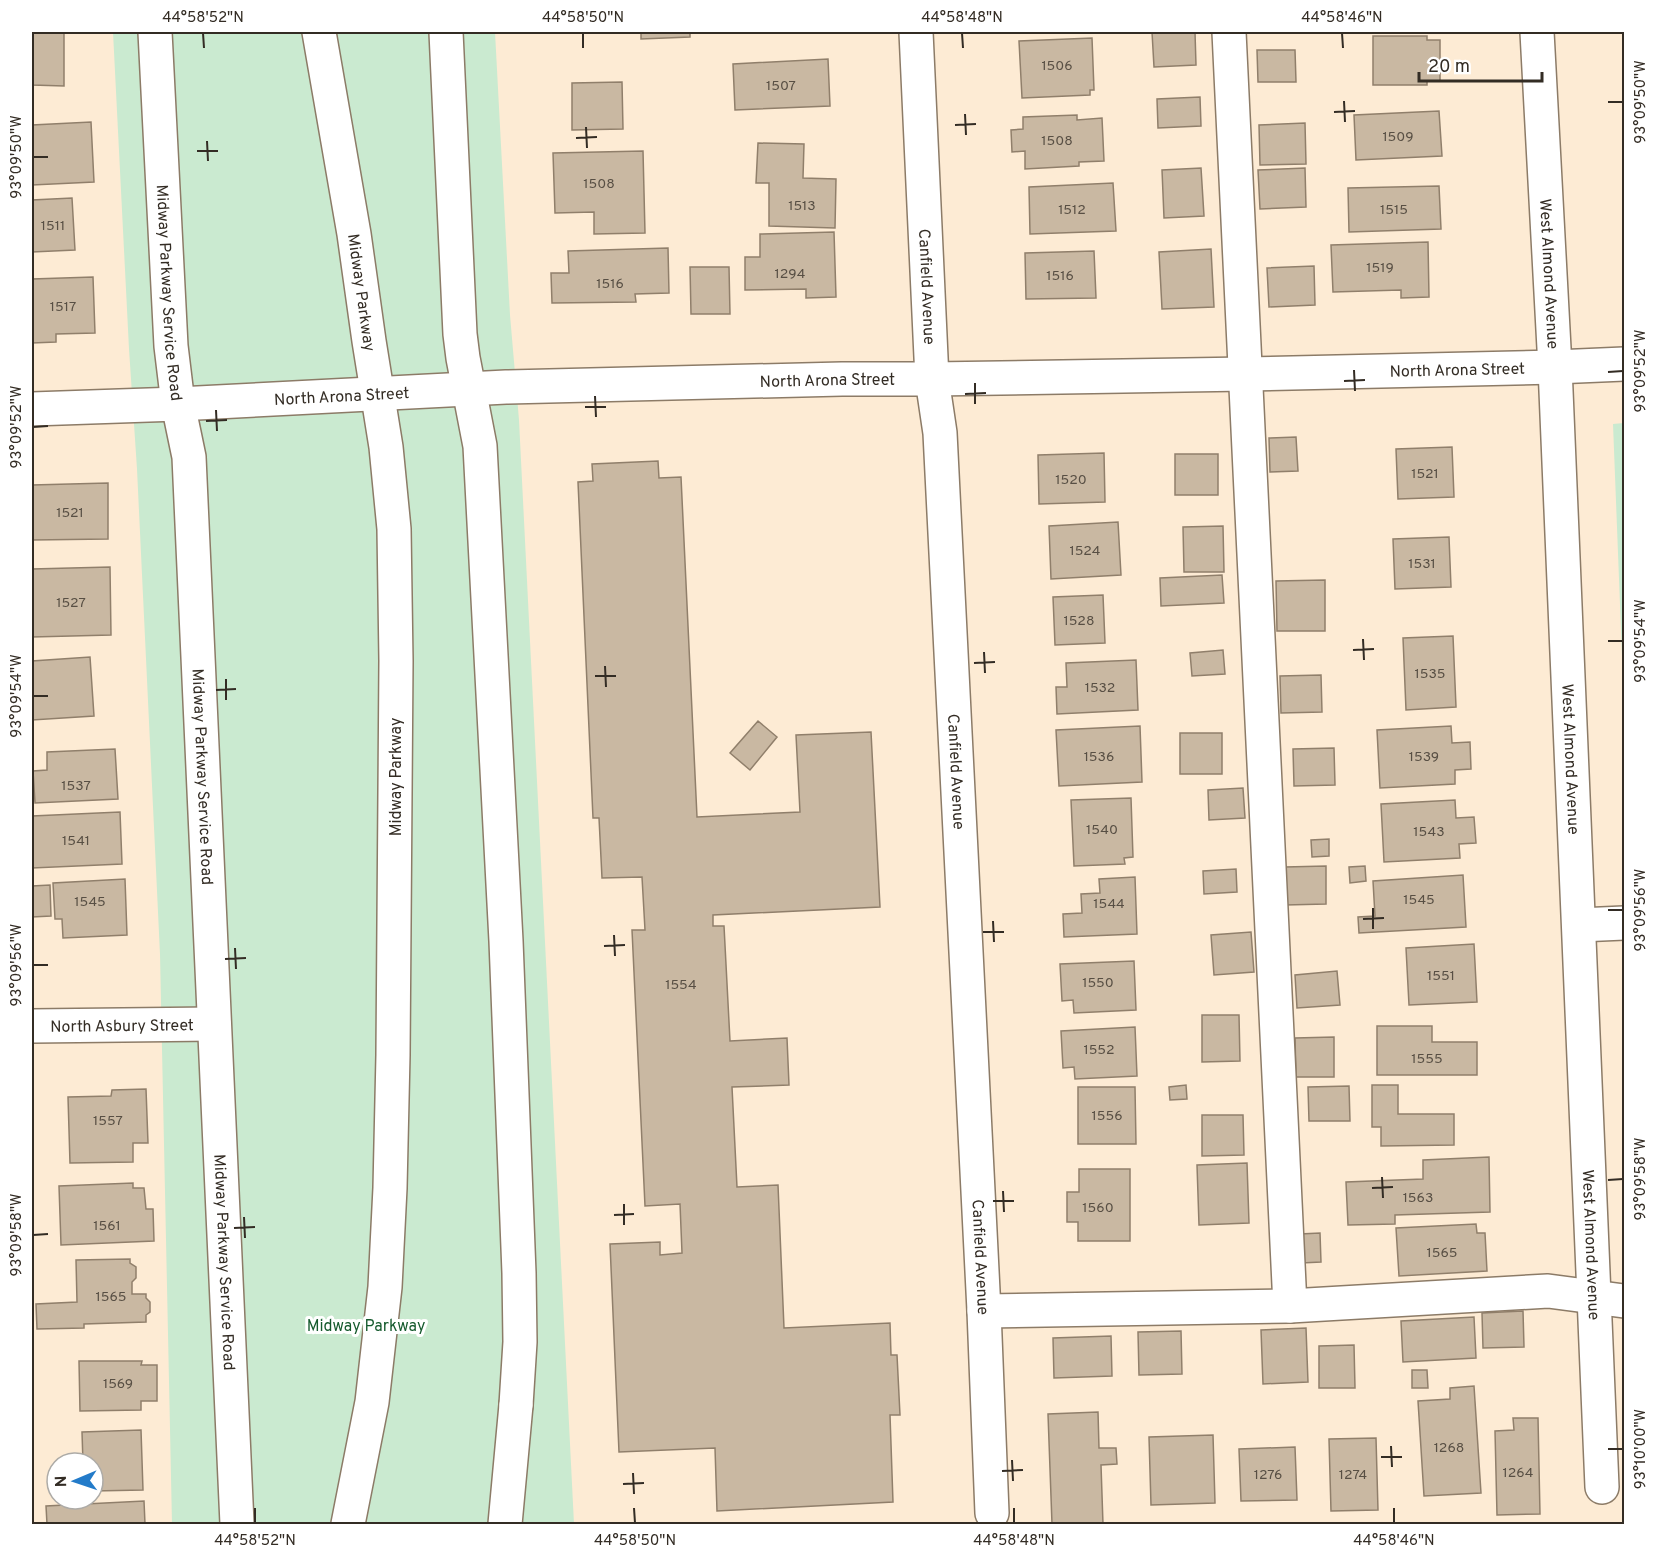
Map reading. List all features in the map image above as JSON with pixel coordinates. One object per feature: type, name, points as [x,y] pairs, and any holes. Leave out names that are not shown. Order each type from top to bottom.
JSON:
[{"type":"street","name":"Midway Parkway Service Road","points":[[155,32],[171,346],[178,404],[189,457],[237,1524]]},
{"type":"street","name":"Midway Parkway","points":[[319,32],[354,234],[386,447],[395,565],[390,1166],[385,1287],[372,1402],[348,1524]]},
{"type":"street","points":[[446,32],[460,334],[480,446],[506,941],[520,1342],[505,1524]]},
{"type":"street","name":"Canfield Avenue","points":[[916,32],[932,380],[939,434],[984,1311],[992,1513]]},
{"type":"street","points":[[1229,32],[1290,1306]]},
{"type":"street","name":"West Almond Avenue","points":[[1537,32],[1555,367],[1579,925],[1610,1298],[1602,1487]]},
{"type":"street","name":"North Arona Street","points":[[32,409],[378,395],[469,388],[842,379],[932,380],[1246,374],[1624,364]]},
{"type":"street","points":[[1579,925],[1624,923]]},
{"type":"street","name":"North Asbury Street","points":[[32,1026],[214,1024]]},
{"type":"street","points":[[984,1311],[1290,1306],[1548,1291],[1610,1298]]},
{"type":"green space","name":"Midway Parkway","points":[[113,32],[495,32],[510,315],[519,420],[574,1524],[172,1524],[160,954]]},
{"type":"green space","points":[[1624,423],[1624,708],[1613,424]]},
{"type":"building","points":[[32,32],[64,32],[64,86],[32,85]]},
{"type":"building","points":[[641,32],[690,32],[690,37],[641,39]]},
{"type":"building","points":[[1152,32],[1195,32],[1196,65],[1154,67]]},
{"type":"building","points":[[1373,36],[1427,36],[1427,40],[1440,40],[1440,81],[1427,81],[1427,85],[1373,85]]},
{"type":"building","points":[[1092,38],[1094,90],[1090,90],[1090,95],[1022,98],[1019,41]]},
{"type":"building","points":[[1257,50],[1295,50],[1296,82],[1258,82]]},
{"type":"building","points":[[828,59],[830,106],[735,110],[733,64]]},
{"type":"building","points":[[622,82],[623,129],[572,130],[572,83]]},
{"type":"building","points":[[1200,97],[1201,126],[1158,128],[1157,99]]},
{"type":"building","points":[[1439,111],[1442,156],[1356,160],[1354,115]]},
{"type":"building","points":[[1077,115],[1077,120],[1102,118],[1104,161],[1079,162],[1079,166],[1025,169],[1025,151],[1012,152],[1011,130],[1023,129],[1023,117]]},
{"type":"building","points":[[91,122],[94,182],[32,185],[32,125]]},
{"type":"building","points":[[1305,123],[1306,164],[1260,165],[1259,125]]},
{"type":"building","points":[[758,143],[804,144],[803,178],[836,179],[835,228],[769,226],[769,183],[756,183]]},
{"type":"building","points":[[643,151],[645,233],[594,234],[594,212],[555,213],[553,153]]},
{"type":"building","points":[[1201,168],[1204,216],[1164,218],[1162,170]]},
{"type":"building","points":[[1305,168],[1306,207],[1260,209],[1258,170]]},
{"type":"building","points":[[1113,183],[1116,231],[1030,234],[1029,187]]},
{"type":"building","points":[[1439,186],[1441,229],[1349,232],[1348,188]]},
{"type":"building","points":[[72,198],[75,250],[32,252],[32,200]]},
{"type":"building","points":[[834,232],[836,297],[806,298],[806,289],[745,290],[745,257],[760,257],[760,234]]},
{"type":"building","points":[[1428,242],[1429,297],[1401,298],[1401,290],[1333,292],[1331,245]]},
{"type":"building","points":[[668,248],[669,293],[635,294],[636,302],[552,303],[551,273],[569,273],[568,251]]},
{"type":"building","points":[[1211,249],[1214,307],[1162,309],[1159,252]]},
{"type":"building","points":[[1094,251],[1096,298],[1026,299],[1025,253]]},
{"type":"building","points":[[1314,266],[1315,305],[1269,307],[1267,268]]},
{"type":"building","points":[[690,267],[729,267],[730,314],[691,314]]},
{"type":"building","points":[[93,277],[95,333],[56,334],[56,342],[32,343],[32,279]]},
{"type":"building","points":[[1296,437],[1298,471],[1270,472],[1269,438]]},
{"type":"building","points":[[1452,447],[1454,497],[1398,499],[1396,449]]},
{"type":"building","points":[[1104,453],[1105,502],[1039,504],[1038,455]]},
{"type":"building","points":[[1175,454],[1218,454],[1218,495],[1175,495]]},
{"type":"building","points":[[658,461],[659,478],[681,477],[697,817],[800,812],[796,735],[871,732],[880,907],[713,915],[713,926],[724,926],[730,1041],[787,1038],[789,1085],[732,1087],[737,1187],[778,1185],[784,1328],[890,1323],[891,1355],[897,1355],[900,1415],[890,1415],[893,1502],[717,1511],[715,1448],[619,1452],[610,1244],[660,1242],[660,1255],[682,1253],[680,1204],[645,1206],[632,930],[645,930],[642,877],[602,878],[599,818],[593,818],[578,482],[593,481],[592,464]]},
{"type":"building","points":[[108,483],[108,539],[32,540],[32,485]]},
{"type":"building","points":[[1118,522],[1121,575],[1051,579],[1049,526]]},
{"type":"building","points":[[1223,526],[1224,572],[1184,572],[1183,527]]},
{"type":"building","points":[[1449,537],[1451,587],[1395,589],[1393,539]]},
{"type":"building","points":[[110,567],[111,635],[32,637],[32,569]]},
{"type":"building","points":[[1222,575],[1224,603],[1161,606],[1160,578]]},
{"type":"building","points":[[1325,580],[1325,631],[1277,631],[1276,581]]},
{"type":"building","points":[[1103,595],[1105,643],[1055,645],[1053,597]]},
{"type":"building","points":[[1453,636],[1456,707],[1406,710],[1403,638]]},
{"type":"building","points":[[1223,650],[1225,674],[1192,676],[1190,653]]},
{"type":"building","points":[[90,657],[94,716],[32,720],[32,661]]},
{"type":"building","points":[[1136,660],[1138,710],[1057,714],[1056,687],[1067,687],[1066,663]]},
{"type":"building","points":[[1321,675],[1322,712],[1281,713],[1280,676]]},
{"type":"building","points":[[758,721],[777,737],[750,770],[730,753]]},
{"type":"building","points":[[1140,726],[1142,782],[1059,786],[1056,730]]},
{"type":"building","points":[[1451,726],[1452,743],[1470,742],[1471,769],[1455,770],[1455,784],[1380,788],[1377,730]]},
{"type":"building","points":[[1180,733],[1222,733],[1222,774],[1180,774]]},
{"type":"building","points":[[1334,748],[1335,785],[1294,786],[1293,749]]},
{"type":"building","points":[[115,749],[118,799],[35,803],[33,771],[47,770],[47,752]]},
{"type":"building","points":[[1243,788],[1245,818],[1209,820],[1208,790]]},
{"type":"building","points":[[1131,798],[1133,857],[1124,858],[1125,864],[1074,866],[1071,800]]},
{"type":"building","points":[[1455,800],[1456,818],[1474,817],[1476,843],[1459,844],[1460,858],[1384,862],[1381,804]]},
{"type":"building","points":[[120,812],[122,864],[32,868],[32,816]]},
{"type":"building","points":[[1329,839],[1329,856],[1312,857],[1311,840]]},
{"type":"building","points":[[1326,866],[1326,904],[1285,905],[1285,867]]},
{"type":"building","points":[[1365,866],[1366,881],[1350,883],[1349,867]]},
{"type":"building","points":[[1236,869],[1237,892],[1204,894],[1203,871]]},
{"type":"building","points":[[1463,875],[1466,927],[1359,933],[1358,917],[1375,916],[1373,881]]},
{"type":"building","points":[[1135,877],[1137,934],[1064,937],[1063,914],[1082,913],[1081,894],[1100,893],[1099,879]]},
{"type":"building","points":[[125,879],[127,935],[63,938],[62,919],[55,919],[53,883]]},
{"type":"building","points":[[50,885],[51,916],[32,917],[32,886]]},
{"type":"building","points":[[1251,932],[1254,972],[1214,975],[1211,935]]},
{"type":"building","points":[[1474,944],[1477,1002],[1409,1005],[1406,948]]},
{"type":"building","points":[[1134,961],[1136,1010],[1074,1013],[1073,1000],[1062,1001],[1060,964]]},
{"type":"building","points":[[1337,971],[1340,1005],[1297,1008],[1295,975]]},
{"type":"building","points":[[1202,1015],[1239,1015],[1240,1061],[1202,1062]]},
{"type":"building","points":[[1377,1026],[1432,1026],[1432,1042],[1477,1042],[1477,1075],[1377,1075]]},
{"type":"building","points":[[1135,1027],[1137,1076],[1075,1079],[1074,1067],[1063,1068],[1061,1031]]},
{"type":"building","points":[[1334,1037],[1334,1077],[1296,1077],[1295,1038]]},
{"type":"building","points":[[1186,1085],[1187,1099],[1170,1100],[1169,1087]]},
{"type":"building","points":[[1372,1085],[1398,1085],[1398,1114],[1454,1114],[1454,1145],[1381,1146],[1381,1127],[1372,1127]]},
{"type":"building","points":[[1349,1086],[1350,1121],[1309,1121],[1308,1087]]},
{"type":"building","points":[[1078,1087],[1135,1087],[1136,1144],[1078,1144]]},
{"type":"building","points":[[146,1089],[148,1143],[133,1143],[133,1162],[70,1163],[68,1097],[111,1096],[112,1090]]},
{"type":"building","points":[[1202,1115],[1243,1115],[1244,1155],[1202,1156]]},
{"type":"building","points":[[1489,1157],[1490,1212],[1395,1215],[1395,1224],[1348,1225],[1346,1182],[1423,1179],[1423,1160]]},
{"type":"building","points":[[1247,1163],[1249,1223],[1199,1225],[1197,1165]]},
{"type":"building","points":[[1079,1169],[1130,1169],[1130,1241],[1078,1241],[1078,1222],[1067,1222],[1067,1192],[1079,1192]]},
{"type":"building","points":[[133,1183],[133,1188],[144,1188],[146,1209],[153,1209],[154,1241],[61,1245],[59,1186]]},
{"type":"building","points":[[1476,1224],[1477,1233],[1485,1233],[1487,1271],[1399,1276],[1396,1228]]},
{"type":"building","points":[[1320,1233],[1321,1262],[1301,1263],[1300,1234]]},
{"type":"building","points":[[130,1259],[130,1263],[136,1267],[132,1294],[146,1294],[150,1302],[150,1312],[146,1315],[146,1322],[84,1324],[84,1328],[37,1329],[36,1304],[77,1302],[76,1260]]},
{"type":"building","points":[[1523,1311],[1524,1347],[1483,1348],[1482,1313]]},
{"type":"building","points":[[1474,1317],[1476,1358],[1403,1362],[1401,1321]]},
{"type":"building","points":[[1306,1328],[1308,1382],[1263,1384],[1261,1330]]},
{"type":"building","points":[[1181,1331],[1182,1374],[1139,1375],[1138,1332]]},
{"type":"building","points":[[1111,1336],[1112,1376],[1054,1378],[1053,1338]]},
{"type":"building","points":[[1354,1345],[1355,1388],[1319,1388],[1319,1346]]},
{"type":"building","points":[[79,1361],[142,1361],[141,1365],[157,1365],[157,1401],[141,1401],[141,1410],[80,1411]]},
{"type":"building","points":[[1412,1370],[1427,1370],[1428,1388],[1412,1388]]},
{"type":"building","points":[[1474,1386],[1481,1493],[1424,1496],[1418,1401],[1450,1399],[1450,1388]]},
{"type":"building","points":[[1098,1412],[1099,1448],[1116,1448],[1117,1464],[1101,1465],[1103,1524],[1052,1524],[1048,1414]]},
{"type":"building","points":[[1513,1418],[1538,1418],[1540,1514],[1497,1515],[1495,1431],[1514,1430]]},
{"type":"building","points":[[141,1430],[143,1490],[105,1491],[105,1451],[83,1451],[82,1432]]},
{"type":"building","points":[[1213,1435],[1215,1503],[1151,1505],[1149,1437]]},
{"type":"building","points":[[1376,1438],[1378,1510],[1331,1511],[1329,1439]]},
{"type":"building","points":[[1295,1447],[1297,1500],[1241,1501],[1239,1449]]},
{"type":"building","points":[[144,1501],[145,1524],[47,1524],[46,1511],[105,1511],[105,1503]]}]
